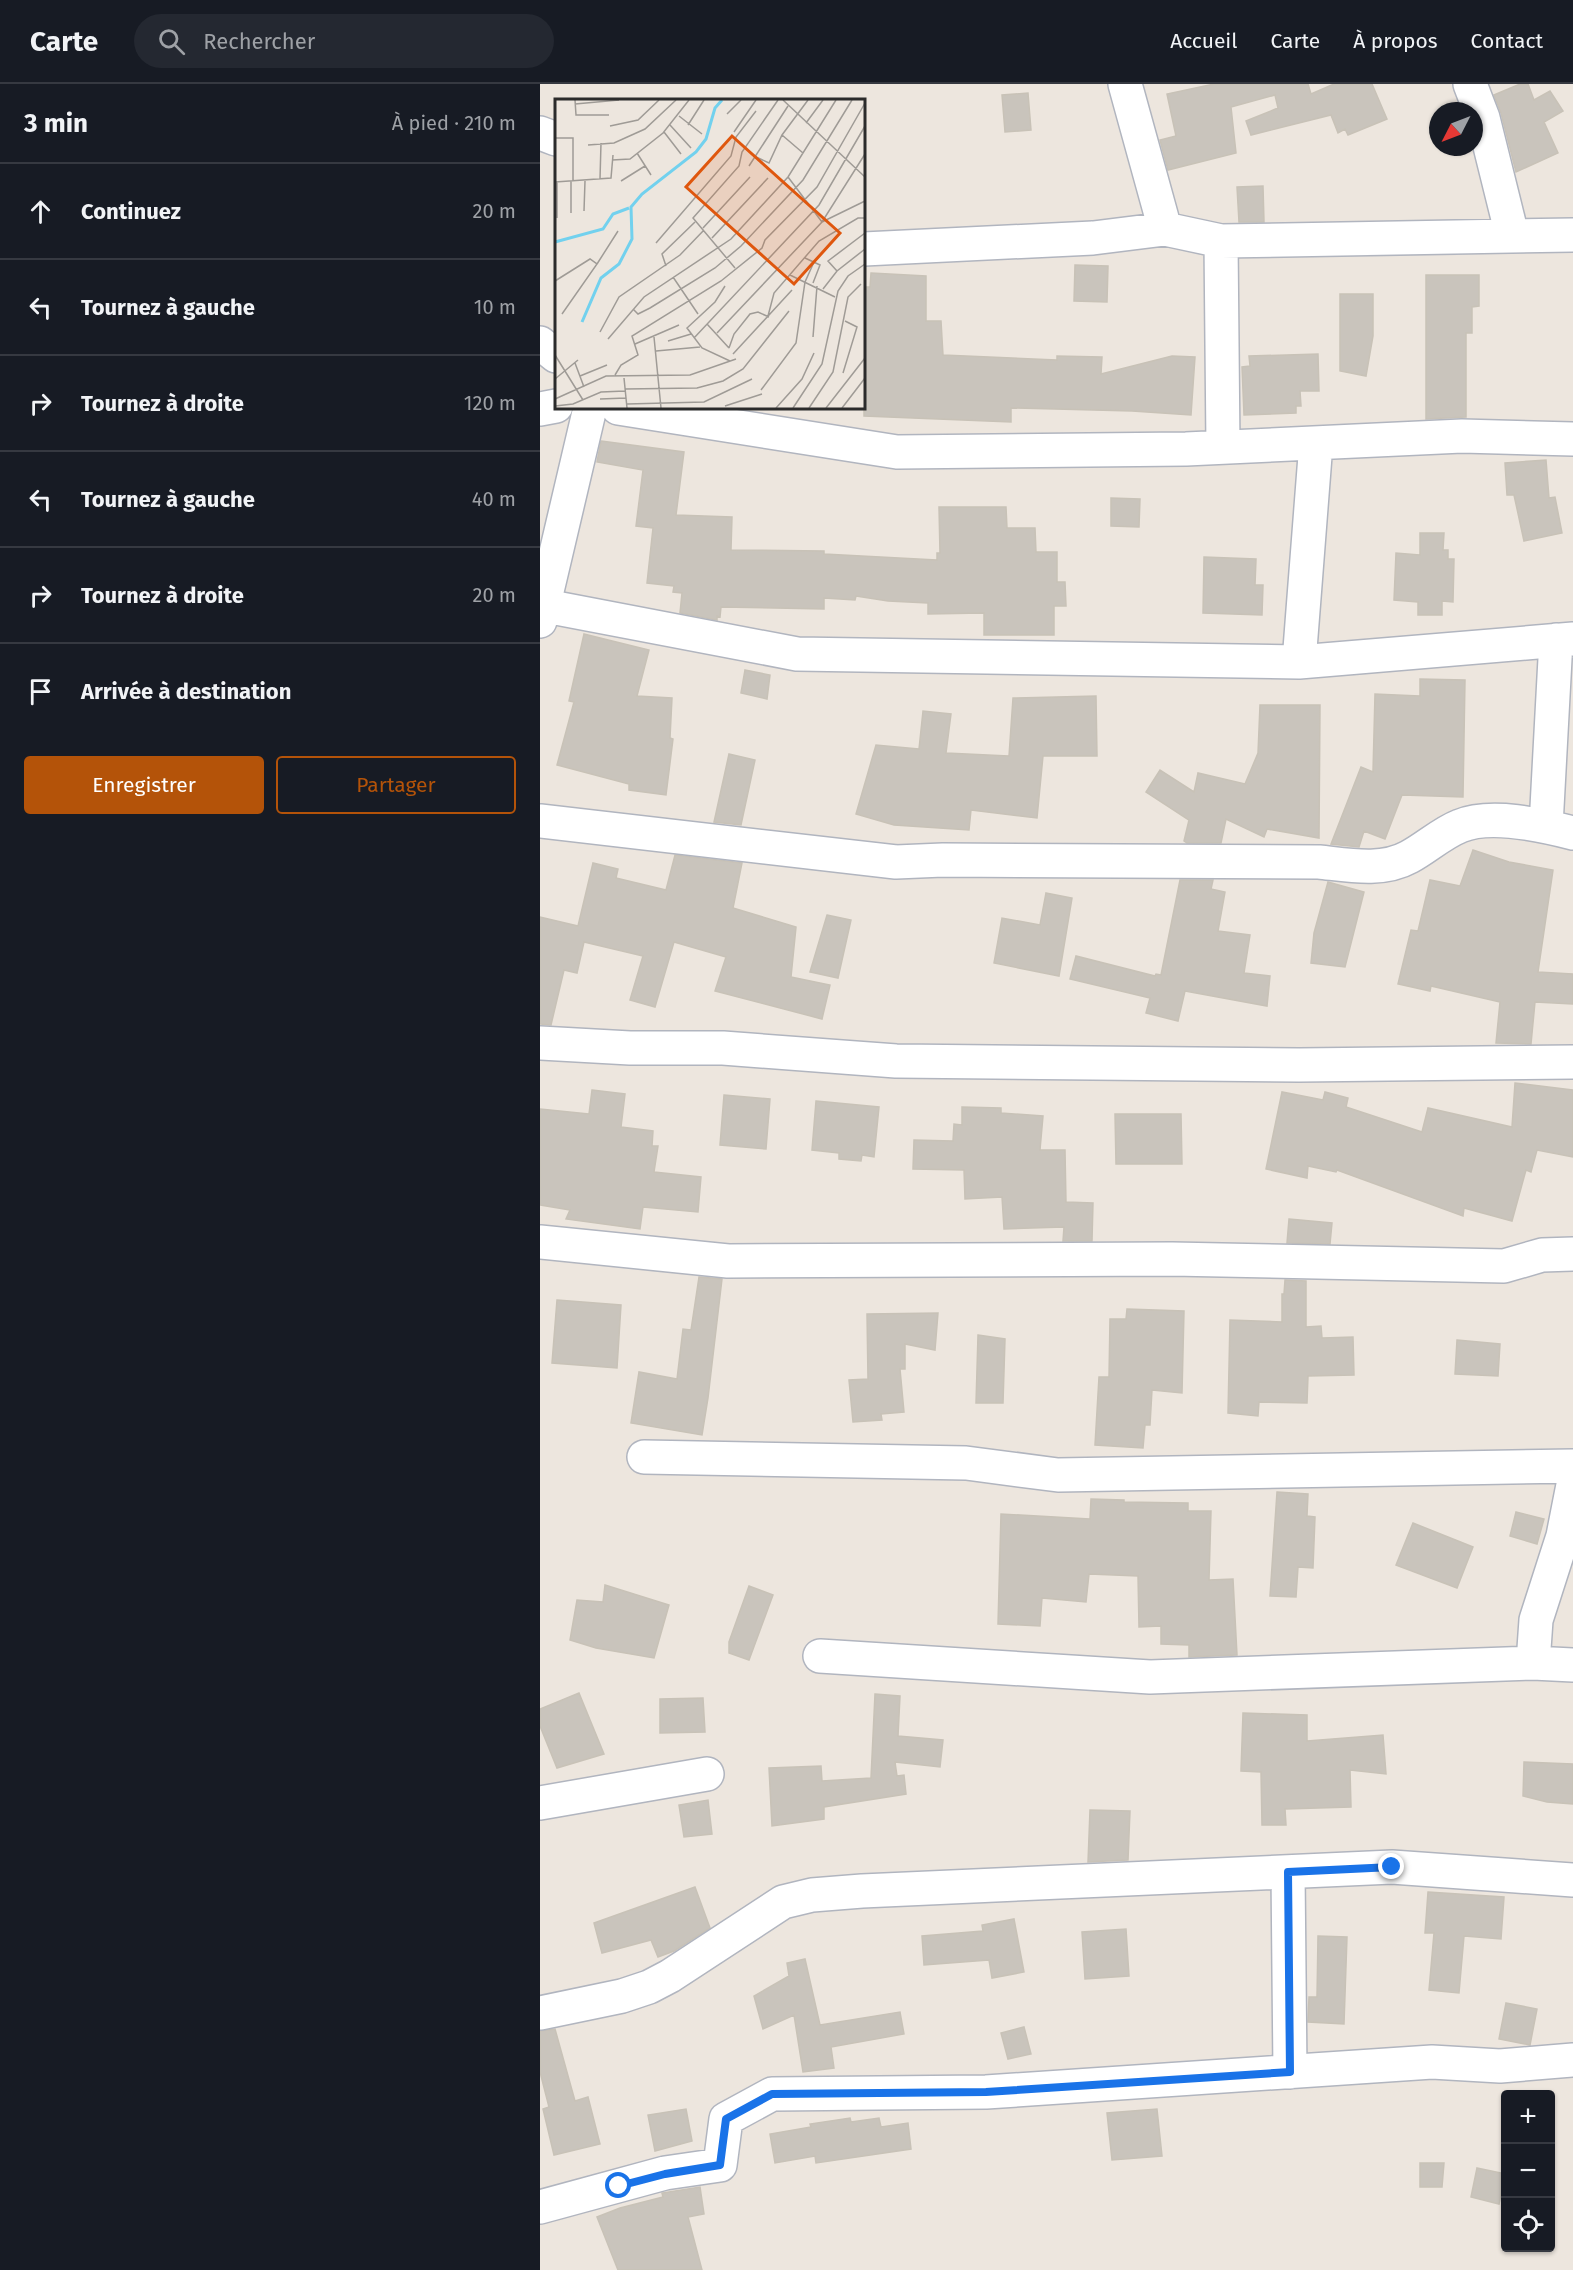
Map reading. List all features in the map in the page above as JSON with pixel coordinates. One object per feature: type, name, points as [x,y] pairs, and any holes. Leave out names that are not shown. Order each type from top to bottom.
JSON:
[{"type":"street","points":[[1125,84],[1165,229]]},
{"type":"street","points":[[1470,84],[1483,118],[1512,235]]},
{"type":"street","points":[[540,133],[555,139]]},
{"type":"street","points":[[866,249],[1093,238],[1165,229],[1221,241],[1573,235]]},
{"type":"street","points":[[1221,241],[1223,447]]},
{"type":"street","points":[[540,343],[555,355]]},
{"type":"street","points":[[540,409],[555,406]]},
{"type":"street","points":[[540,821],[896,862],[943,860],[1319,862],[1370,867],[1406,859],[1461,826],[1491,820],[1560,829],[1565,639],[1299,662],[797,654],[541,610],[590,410]]},
{"type":"street","points":[[631,410],[897,452],[1223,447],[1462,436],[1573,439]]},
{"type":"street","points":[[1299,662],[1316,443]]},
{"type":"street","points":[[540,1043],[630,1048],[723,1048],[896,1061],[1299,1065],[1573,1062]]},
{"type":"street","points":[[540,1242],[728,1261],[1172,1259],[1504,1266],[1542,1255],[1573,1254]]},
{"type":"street","points":[[644,1457],[966,1463],[1058,1475],[1573,1466]]},
{"type":"street","points":[[1533,1663],[1536,1620],[1563,1536],[1573,1485]]},
{"type":"street","points":[[819,1656],[1150,1677],[1533,1663],[1573,1665]]},
{"type":"street","points":[[540,1803],[706,1774]]},
{"type":"street","points":[[540,2013],[622,1996],[649,1987],[670,1976],[783,1902],[812,1895],[874,1890],[1392,1867],[1573,1880]]},
{"type":"street","points":[[1288,1872],[1290,2072]]},
{"type":"street","points":[[540,2207],[665,2174],[720,2165],[726,2119],[772,2094],[986,2092],[1432,2062],[1500,2066],[1573,2060]]},
{"type":"building","points":[[1214,84],[1308,84],[1311,94],[1334,84],[1372,84],[1387,119],[1348,135],[1345,129],[1338,133],[1331,115],[1251,135],[1246,121],[1278,108],[1275,95],[1231,107],[1236,153],[1168,170],[1160,140],[1176,136],[1167,94]]},
{"type":"building","points":[[1520,84],[1528,84],[1534,100],[1550,91],[1563,111],[1544,122],[1558,153],[1516,172],[1494,95]]},
{"type":"building","points":[[1028,93],[1031,130],[1005,132],[1002,95]]},
{"type":"building","points":[[1263,186],[1264,222],[1239,222],[1237,187]]},
{"type":"building","points":[[1075,265],[1108,266],[1107,302],[1074,301]]},
{"type":"building","points":[[871,273],[926,276],[926,321],[941,321],[943,355],[1057,360],[1057,356],[1102,357],[1101,374],[1172,356],[1195,357],[1191,415],[1011,408],[1011,422],[864,416],[864,410],[866,410],[866,287],[870,287]]},
{"type":"building","points":[[1426,275],[1479,275],[1479,306],[1472,307],[1472,333],[1466,333],[1466,417],[1426,419]]},
{"type":"building","points":[[1340,294],[1373,294],[1373,336],[1366,376],[1340,371]]},
{"type":"building","points":[[1318,354],[1319,391],[1300,391],[1301,406],[1296,406],[1296,413],[1244,415],[1242,367],[1250,366],[1249,356]]},
{"type":"building","points":[[601,441],[684,452],[676,515],[732,517],[731,550],[824,551],[824,554],[937,560],[937,553],[940,553],[939,507],[1006,507],[1007,528],[1035,528],[1036,552],[1057,552],[1057,582],[1065,582],[1066,606],[1054,606],[1054,635],[984,635],[984,613],[928,614],[928,603],[888,601],[856,596],[855,600],[824,598],[824,609],[721,607],[720,617],[717,616],[717,620],[680,613],[682,593],[673,592],[674,586],[647,583],[653,528],[636,526],[643,470],[597,462]]},
{"type":"building","points":[[1546,460],[1549,498],[1555,497],[1562,533],[1524,541],[1514,495],[1507,495],[1505,463]]},
{"type":"building","points":[[1111,498],[1140,499],[1139,527],[1111,526]]},
{"type":"building","points":[[1420,533],[1444,533],[1443,550],[1448,550],[1448,559],[1454,559],[1453,602],[1442,601],[1442,615],[1418,615],[1418,602],[1394,600],[1396,553],[1420,555]]},
{"type":"building","points":[[1204,557],[1256,559],[1255,585],[1263,585],[1262,615],[1203,613]]},
{"type":"building","points":[[584,634],[649,650],[637,696],[672,698],[670,738],[673,739],[666,795],[629,790],[629,784],[557,765],[574,702],[569,701]]},
{"type":"building","points":[[745,670],[770,675],[767,699],[741,693]]},
{"type":"building","points":[[1420,679],[1465,680],[1463,797],[1402,795],[1385,839],[1364,831],[1359,847],[1331,844],[1361,767],[1373,772],[1375,694],[1420,696]]},
{"type":"building","points":[[1096,696],[1097,756],[1043,756],[1037,818],[971,810],[969,830],[894,825],[856,814],[876,745],[919,749],[923,711],[951,714],[946,753],[1009,756],[1013,698]]},
{"type":"building","points":[[1260,705],[1320,705],[1319,838],[1267,829],[1264,837],[1226,819],[1221,843],[1187,843],[1184,841],[1189,820],[1146,792],[1160,770],[1194,792],[1198,773],[1245,784],[1258,753]]},
{"type":"building","points":[[729,754],[755,760],[741,825],[714,822]]},
{"type":"building","points":[[1473,850],[1509,862],[1553,870],[1538,972],[1573,974],[1573,1004],[1535,1002],[1531,1044],[1496,1043],[1500,1002],[1431,986],[1430,991],[1398,984],[1411,930],[1418,931],[1430,880],[1460,886]]},
{"type":"building","points":[[675,855],[742,863],[733,908],[796,927],[791,977],[830,985],[822,1019],[715,991],[726,957],[674,942],[655,1007],[630,1000],[643,956],[584,942],[577,973],[564,970],[551,1025],[540,1024],[540,917],[578,926],[593,863],[618,869],[616,878],[666,890]]},
{"type":"building","points":[[1180,880],[1213,880],[1211,889],[1225,892],[1218,931],[1250,935],[1244,973],[1270,976],[1267,1006],[1185,991],[1178,1021],[1146,1013],[1150,998],[1070,979],[1076,956],[1155,976],[1156,974],[1161,975]]},
{"type":"building","points":[[1328,882],[1364,892],[1345,967],[1311,963],[1314,933]]},
{"type":"building","points":[[1046,893],[1072,898],[1059,976],[994,963],[1002,918],[1040,925]]},
{"type":"building","points":[[827,915],[851,920],[838,978],[810,972]]},
{"type":"building","points":[[1515,1083],[1573,1090],[1573,1157],[1537,1150],[1531,1172],[1526,1170],[1512,1221],[1464,1208],[1463,1216],[1337,1170],[1336,1172],[1308,1166],[1307,1178],[1266,1169],[1282,1092],[1323,1100],[1325,1092],[1348,1098],[1346,1107],[1422,1132],[1428,1108],[1512,1127]]},
{"type":"building","points":[[592,1090],[625,1094],[621,1127],[653,1131],[652,1146],[658,1146],[654,1172],[701,1177],[698,1212],[643,1207],[640,1229],[566,1219],[570,1210],[540,1205],[540,1109],[589,1114]]},
{"type":"building","points":[[724,1095],[770,1099],[766,1149],[720,1145]]},
{"type":"building","points":[[816,1101],[879,1107],[874,1157],[862,1155],[861,1161],[839,1159],[839,1153],[812,1150]]},
{"type":"building","points":[[962,1107],[1001,1108],[1001,1113],[1043,1116],[1040,1150],[1065,1150],[1066,1202],[1093,1203],[1092,1241],[1063,1241],[1064,1227],[1004,1229],[1002,1197],[965,1199],[964,1170],[913,1169],[914,1140],[953,1141],[954,1124],[962,1125]]},
{"type":"building","points":[[1115,1114],[1181,1114],[1182,1164],[1116,1164]]},
{"type":"building","points":[[1289,1219],[1332,1223],[1330,1244],[1287,1243]]},
{"type":"building","points":[[699,1277],[722,1279],[702,1435],[631,1423],[639,1372],[677,1379],[683,1329],[691,1330]]},
{"type":"building","points":[[1285,1280],[1306,1281],[1306,1327],[1321,1326],[1322,1338],[1353,1337],[1354,1375],[1308,1376],[1307,1403],[1259,1402],[1258,1416],[1228,1413],[1230,1320],[1282,1322],[1282,1294],[1284,1294]]},
{"type":"building","points":[[557,1300],[621,1305],[617,1368],[552,1363]]},
{"type":"building","points":[[1127,1309],[1184,1311],[1182,1393],[1152,1390],[1150,1425],[1145,1425],[1143,1448],[1095,1445],[1099,1377],[1109,1377],[1110,1319],[1126,1319]]},
{"type":"building","points":[[938,1313],[935,1350],[905,1344],[905,1369],[900,1369],[904,1412],[881,1414],[882,1420],[853,1422],[849,1380],[868,1379],[867,1314]]},
{"type":"building","points":[[978,1335],[1005,1339],[1003,1403],[976,1403]]},
{"type":"building","points":[[1457,1340],[1500,1344],[1498,1376],[1455,1374]]},
{"type":"building","points":[[1277,1492],[1308,1494],[1307,1516],[1315,1517],[1313,1568],[1298,1567],[1296,1597],[1270,1596]]},
{"type":"building","points":[[1091,1499],[1188,1503],[1188,1511],[1211,1511],[1209,1580],[1233,1579],[1237,1655],[1189,1657],[1189,1645],[1161,1644],[1161,1626],[1139,1627],[1138,1576],[1089,1574],[1086,1602],[1042,1598],[1040,1626],[998,1624],[1001,1514],[1090,1519]]},
{"type":"building","points":[[1516,1512],[1544,1519],[1537,1544],[1510,1536]]},
{"type":"building","points":[[1413,1523],[1473,1547],[1457,1588],[1396,1565]]},
{"type":"building","points":[[605,1585],[669,1605],[654,1658],[596,1648],[570,1640],[577,1600],[603,1602]]},
{"type":"building","points":[[749,1586],[773,1595],[749,1660],[729,1653],[729,1642]]},
{"type":"building","points":[[579,1693],[604,1754],[557,1768],[540,1726],[540,1709]]},
{"type":"building","points":[[875,1694],[900,1696],[898,1736],[943,1740],[940,1767],[895,1762],[897,1776],[904,1775],[906,1794],[824,1807],[824,1819],[772,1826],[769,1768],[821,1766],[822,1781],[871,1778]]},
{"type":"building","points":[[703,1698],[705,1732],[660,1733],[660,1699]]},
{"type":"building","points":[[1243,1713],[1307,1715],[1307,1741],[1383,1735],[1386,1774],[1350,1770],[1351,1807],[1285,1809],[1286,1825],[1262,1825],[1261,1772],[1241,1771]]},
{"type":"building","points":[[1524,1762],[1573,1764],[1573,1804],[1547,1802],[1523,1796]]},
{"type":"building","points":[[708,1800],[712,1834],[684,1837],[679,1805]]},
{"type":"building","points":[[1090,1810],[1130,1811],[1128,1860],[1088,1862]]},
{"type":"building","points":[[695,1887],[710,1928],[674,1951],[658,1957],[651,1940],[602,1953],[594,1923]]},
{"type":"building","points":[[1428,1892],[1504,1897],[1501,1939],[1464,1936],[1459,1993],[1429,1990],[1434,1933],[1425,1933]]},
{"type":"building","points":[[1014,1919],[1024,1972],[992,1978],[989,1960],[924,1965],[922,1936],[983,1931],[982,1925]]},
{"type":"building","points":[[1126,1929],[1129,1976],[1085,1979],[1082,1932]]},
{"type":"building","points":[[1318,1936],[1347,1937],[1344,2024],[1308,2022],[1309,1997],[1317,1997]]},
{"type":"building","points":[[805,1959],[820,2025],[900,2012],[904,2034],[831,2047],[834,2068],[803,2072],[794,2015],[763,2029],[754,1996],[789,1976],[787,1963]]},
{"type":"building","points":[[1506,2003],[1537,2009],[1530,2045],[1499,2039]]},
{"type":"building","points":[[1024,2027],[1031,2054],[1008,2059],[1001,2033]]},
{"type":"building","points":[[555,2029],[575,2101],[588,2097],[600,2144],[554,2155],[543,2109],[549,2107],[540,2072],[540,2031]]},
{"type":"building","points":[[686,2109],[692,2141],[655,2151],[648,2115]]},
{"type":"building","points":[[1157,2109],[1162,2156],[1112,2160],[1107,2113]]},
{"type":"building","points":[[850,2118],[851,2122],[879,2118],[881,2127],[908,2123],[911,2149],[816,2163],[815,2156],[775,2163],[770,2134],[811,2127],[810,2124]]},
{"type":"building","points":[[1420,2163],[1444,2163],[1442,2187],[1420,2187]]},
{"type":"building","points":[[1477,2168],[1501,2173],[1499,2204],[1471,2197]]},
{"type":"building","points":[[700,2187],[704,2214],[688,2217],[702,2270],[618,2270],[597,2217],[620,2208],[663,2197],[662,2193]]},
{"type":"route","points":[[619,2186],[665,2174],[720,2165],[726,2119],[772,2094],[986,2092],[1290,2072],[1288,1872],[1392,1867]]}]
